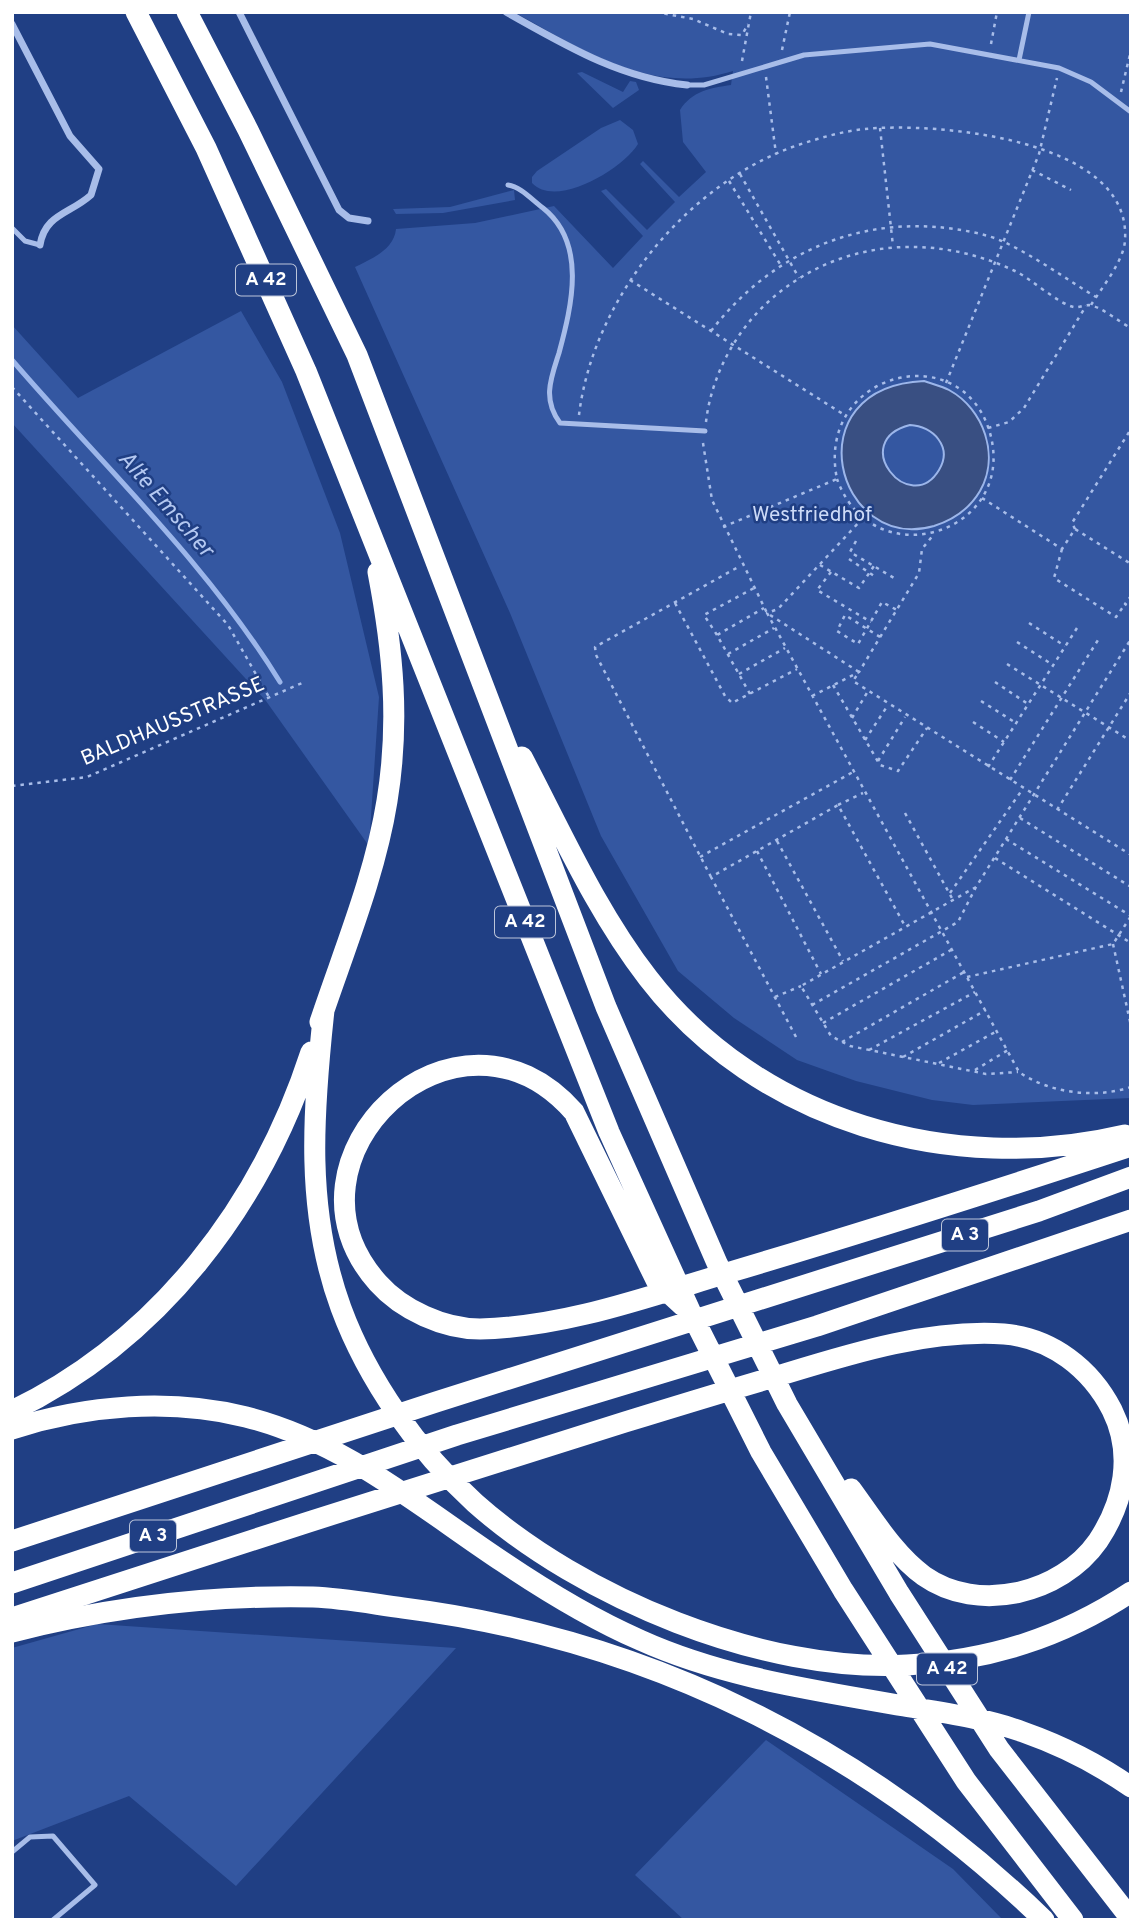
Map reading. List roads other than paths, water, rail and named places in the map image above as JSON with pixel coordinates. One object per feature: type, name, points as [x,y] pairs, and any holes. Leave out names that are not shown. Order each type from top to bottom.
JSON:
[{"type":"highway","name":"A 42","points":[[136,12],[206,148],[256,257],[369,525],[604,1119],[692,1315],[761,1451],[843,1590],[966,1781],[1073,1920]]},
{"type":"highway","name":"A 42","points":[[187,12],[248,130],[356,355],[626,1056],[717,1263],[787,1404],[899,1593],[999,1749],[1131,1919]]},
{"type":"highway","points":[[12,1411],[76,1376],[123,1339],[179,1285],[226,1229],[266,1164],[291,1111],[375,852],[387,803],[393,754],[392,645],[369,525]]},
{"type":"highway","points":[[477,670],[621,942],[686,1022],[731,1058],[773,1086],[823,1112],[901,1139],[957,1147],[1031,1150],[1087,1144],[1131,1133]]},
{"type":"highway","points":[[324,1010],[313,1127],[313,1180],[320,1230],[332,1279],[352,1335],[382,1388],[421,1444],[464,1492],[501,1523],[597,1585],[661,1615],[735,1641],[830,1662],[905,1665],[961,1660],[1011,1649],[1066,1630],[1131,1592]]},
{"type":"highway","points":[[692,1315],[657,1282],[591,1142],[574,1112],[547,1086],[504,1068],[452,1069],[417,1081],[389,1100],[377,1113],[352,1159],[346,1206],[356,1249],[366,1267],[393,1297],[441,1322],[477,1329],[547,1323],[622,1304],[783,1257],[1131,1146]]},
{"type":"highway","name":"A 3","points":[[12,1541],[436,1402],[1039,1211],[1131,1177]]},
{"type":"highway","name":"A 3","points":[[12,1583],[457,1436],[817,1326],[1131,1220]]},
{"type":"highway","points":[[12,1618],[346,1509],[833,1359],[904,1342],[965,1333],[1009,1334],[1041,1343],[1072,1359],[1099,1386],[1118,1422],[1123,1451],[1124,1483],[1114,1516],[1095,1546],[1063,1575],[1031,1589],[1011,1594],[975,1595],[956,1591],[928,1578],[901,1555],[787,1404]]},
{"type":"highway","points":[[12,1429],[81,1410],[139,1406],[193,1408],[244,1416],[288,1430],[379,1475],[502,1562],[571,1604],[642,1641],[737,1674],[1023,1732],[1082,1758],[1131,1787]]},
{"type":"highway","points":[[12,1632],[156,1604],[315,1597],[440,1613],[527,1629],[693,1685],[801,1737],[882,1786],[959,1842],[1044,1920]]},
{"type":"street","points":[[239,12],[339,210],[349,218],[368,221]]},
{"type":"street","points":[[506,12],[601,63],[663,83],[687,85]]},
{"type":"street","points":[[12,24],[70,136],[99,169],[91,195],[51,219],[42,232],[40,245]]},
{"type":"lane","points":[[1019,60],[1029,12]]},
{"type":"lane","points":[[687,85],[704,85],[804,55],[930,44],[1019,60],[1076,74],[1131,112]]},
{"type":"lane","points":[[508,185],[521,190],[547,212],[569,240],[573,276],[549,390],[551,411],[560,423],[705,431]]},
{"type":"lane","points":[[12,228],[25,241],[40,245]]},
{"type":"lane","points":[[12,1852],[30,1837],[53,1836],[95,1885],[53,1920]]},
{"type":"waterway","name":"Alte Emscher","points":[[12,360],[187,555],[251,638],[280,682]]},
{"type":"park label","name":"Westfriedhof","points":[[812,515]]}]
